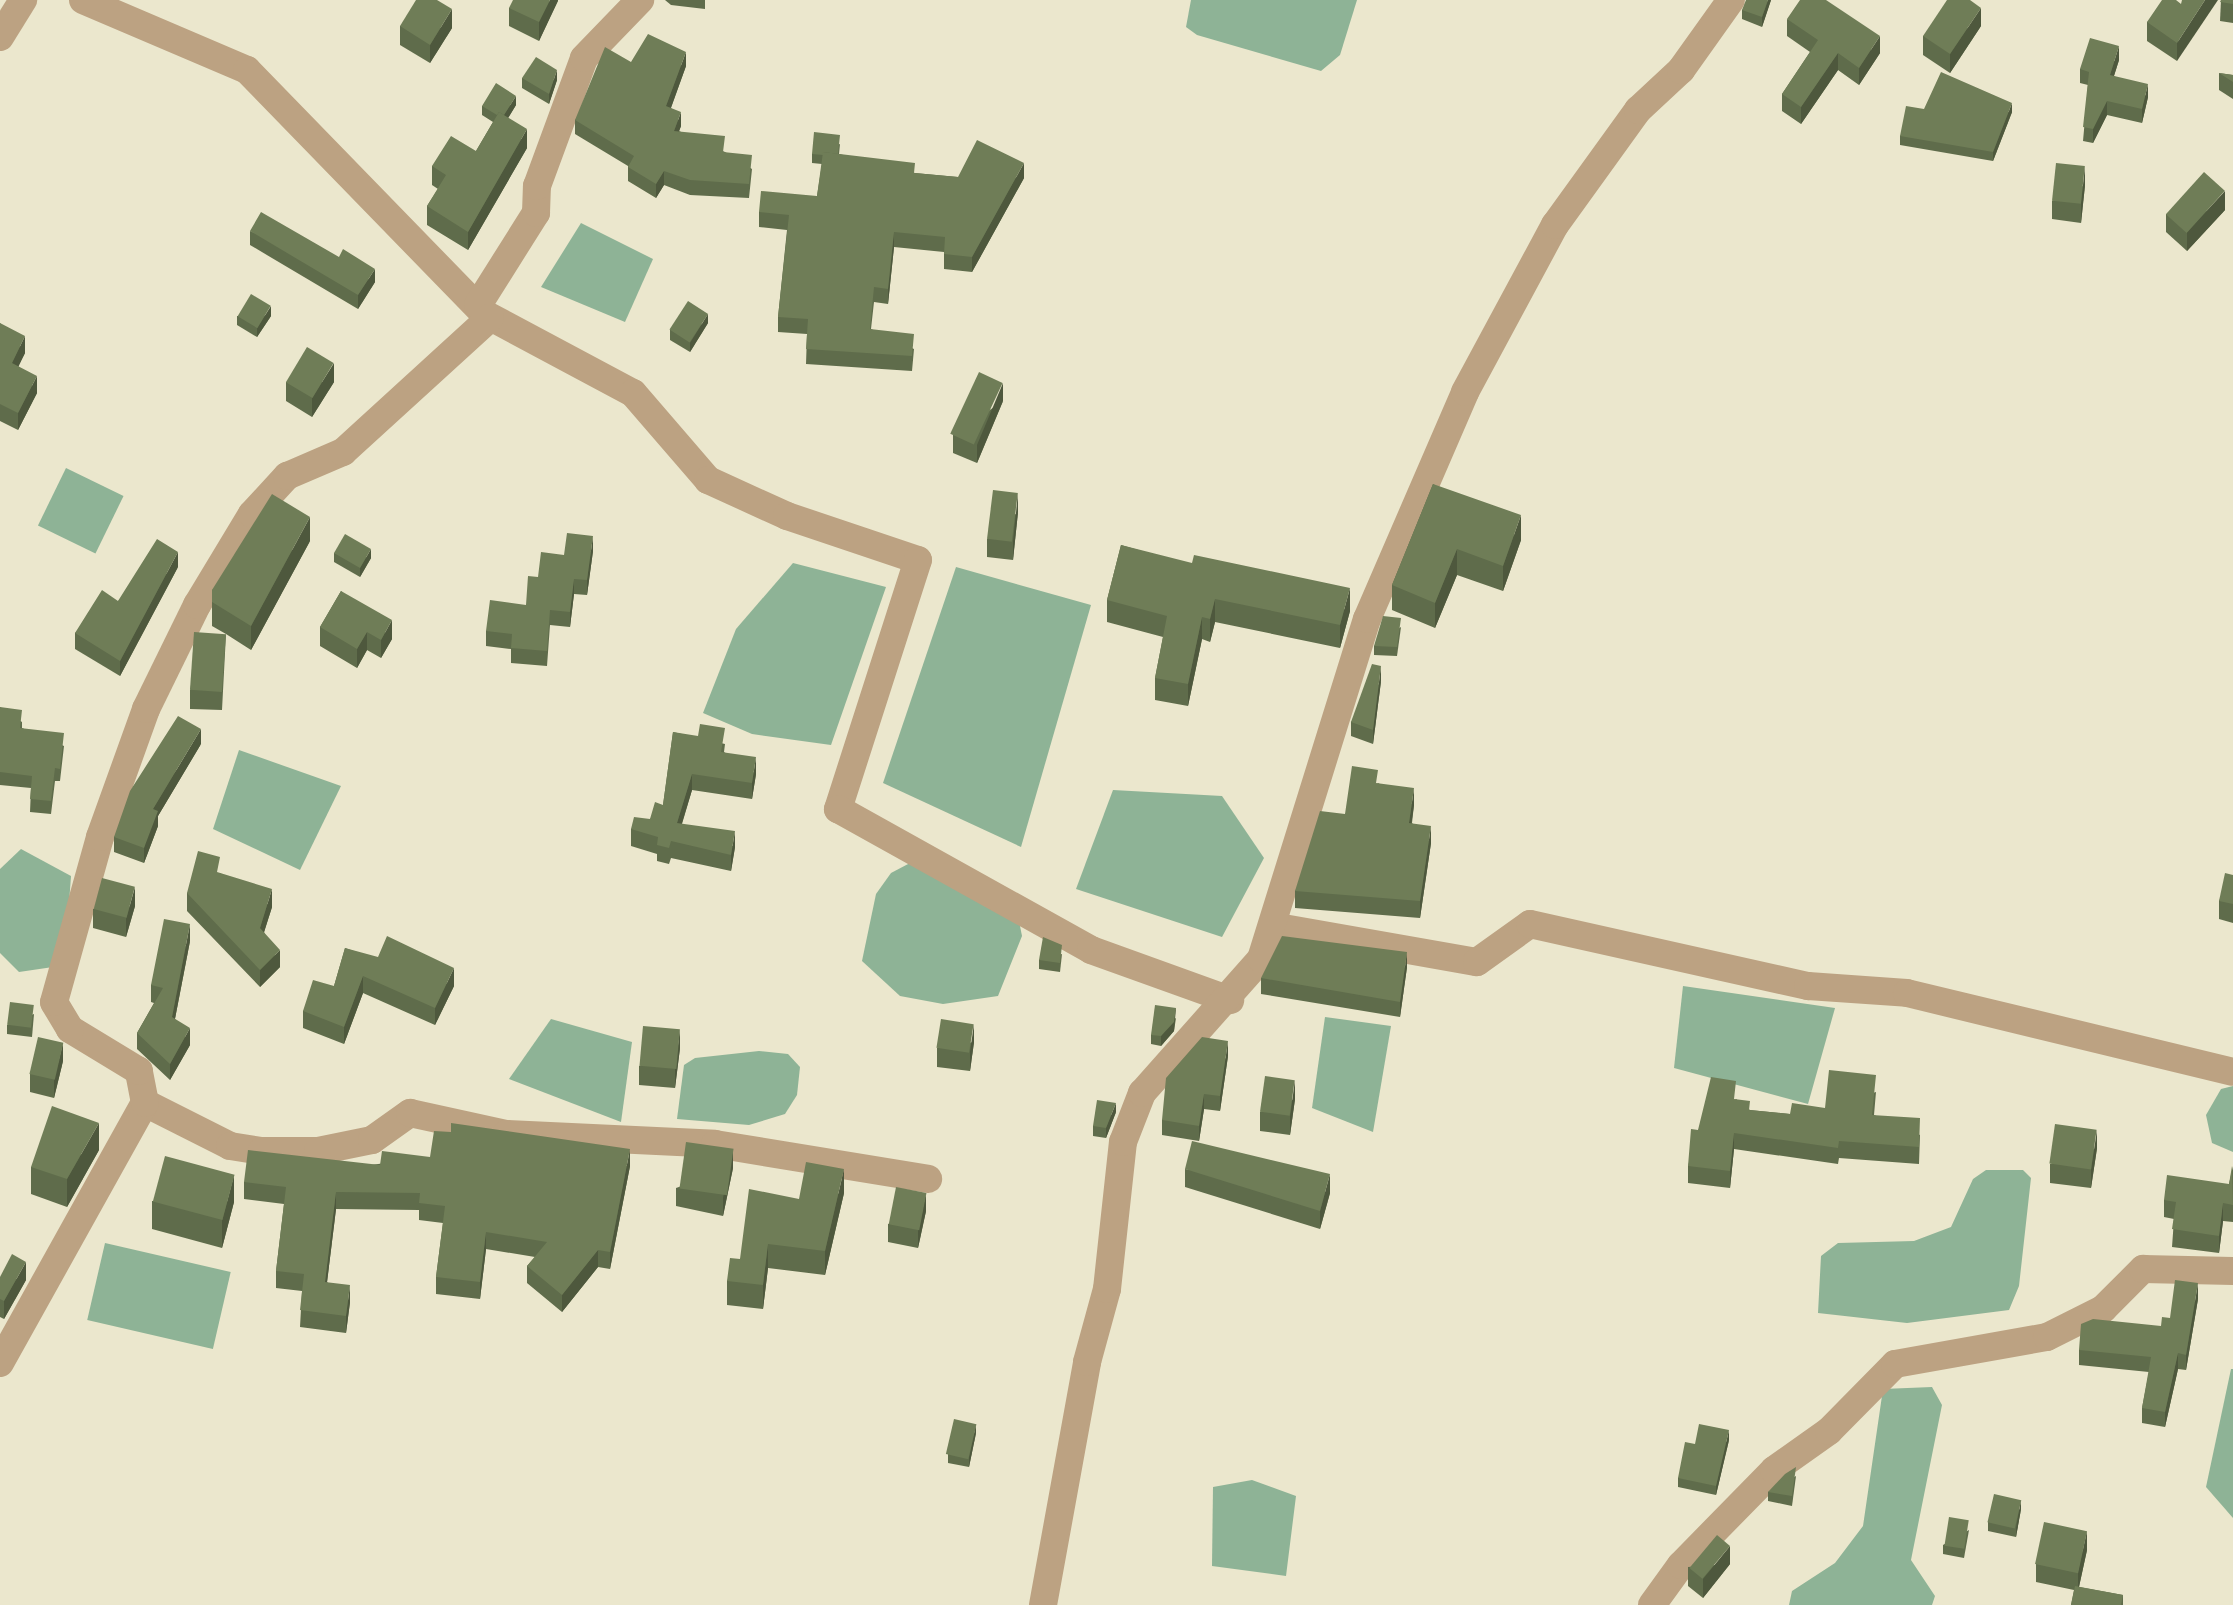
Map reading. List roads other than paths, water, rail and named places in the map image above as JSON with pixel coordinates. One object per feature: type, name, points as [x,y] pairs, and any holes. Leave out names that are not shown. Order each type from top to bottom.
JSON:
[{"type":"street","points":[[0,37],[23,0]]},
{"type":"street","points":[[82,0],[247,70],[484,312],[632,393],[708,480],[787,516],[918,560],[838,808],[1091,950],[1230,1000]]},
{"type":"street","points":[[0,1363],[145,1103],[139,1071],[70,1030],[54,1002],[100,837],[146,710],[197,605],[252,514],[287,476],[343,452],[484,312],[536,213],[538,186],[584,58],[640,0]]},
{"type":"street","points":[[1043,1605],[1087,1362],[1107,1289],[1122,1142],[1142,1093],[1230,1000],[1261,959],[1367,619],[1465,392],[1556,225],[1638,110],[1681,70],[1731,0]]},
{"type":"street","points":[[1272,926],[1477,962],[1530,924],[1808,986],[1907,994],[2233,1072]]},
{"type":"street","points":[[145,1103],[230,1146],[262,1152],[318,1151],[372,1140],[410,1113],[506,1134],[715,1144],[928,1179]]},
{"type":"street","points":[[1652,1605],[1774,1470],[1830,1431],[1895,1364],[2047,1337],[2103,1309],[2143,1270],[2233,1271]]}]
